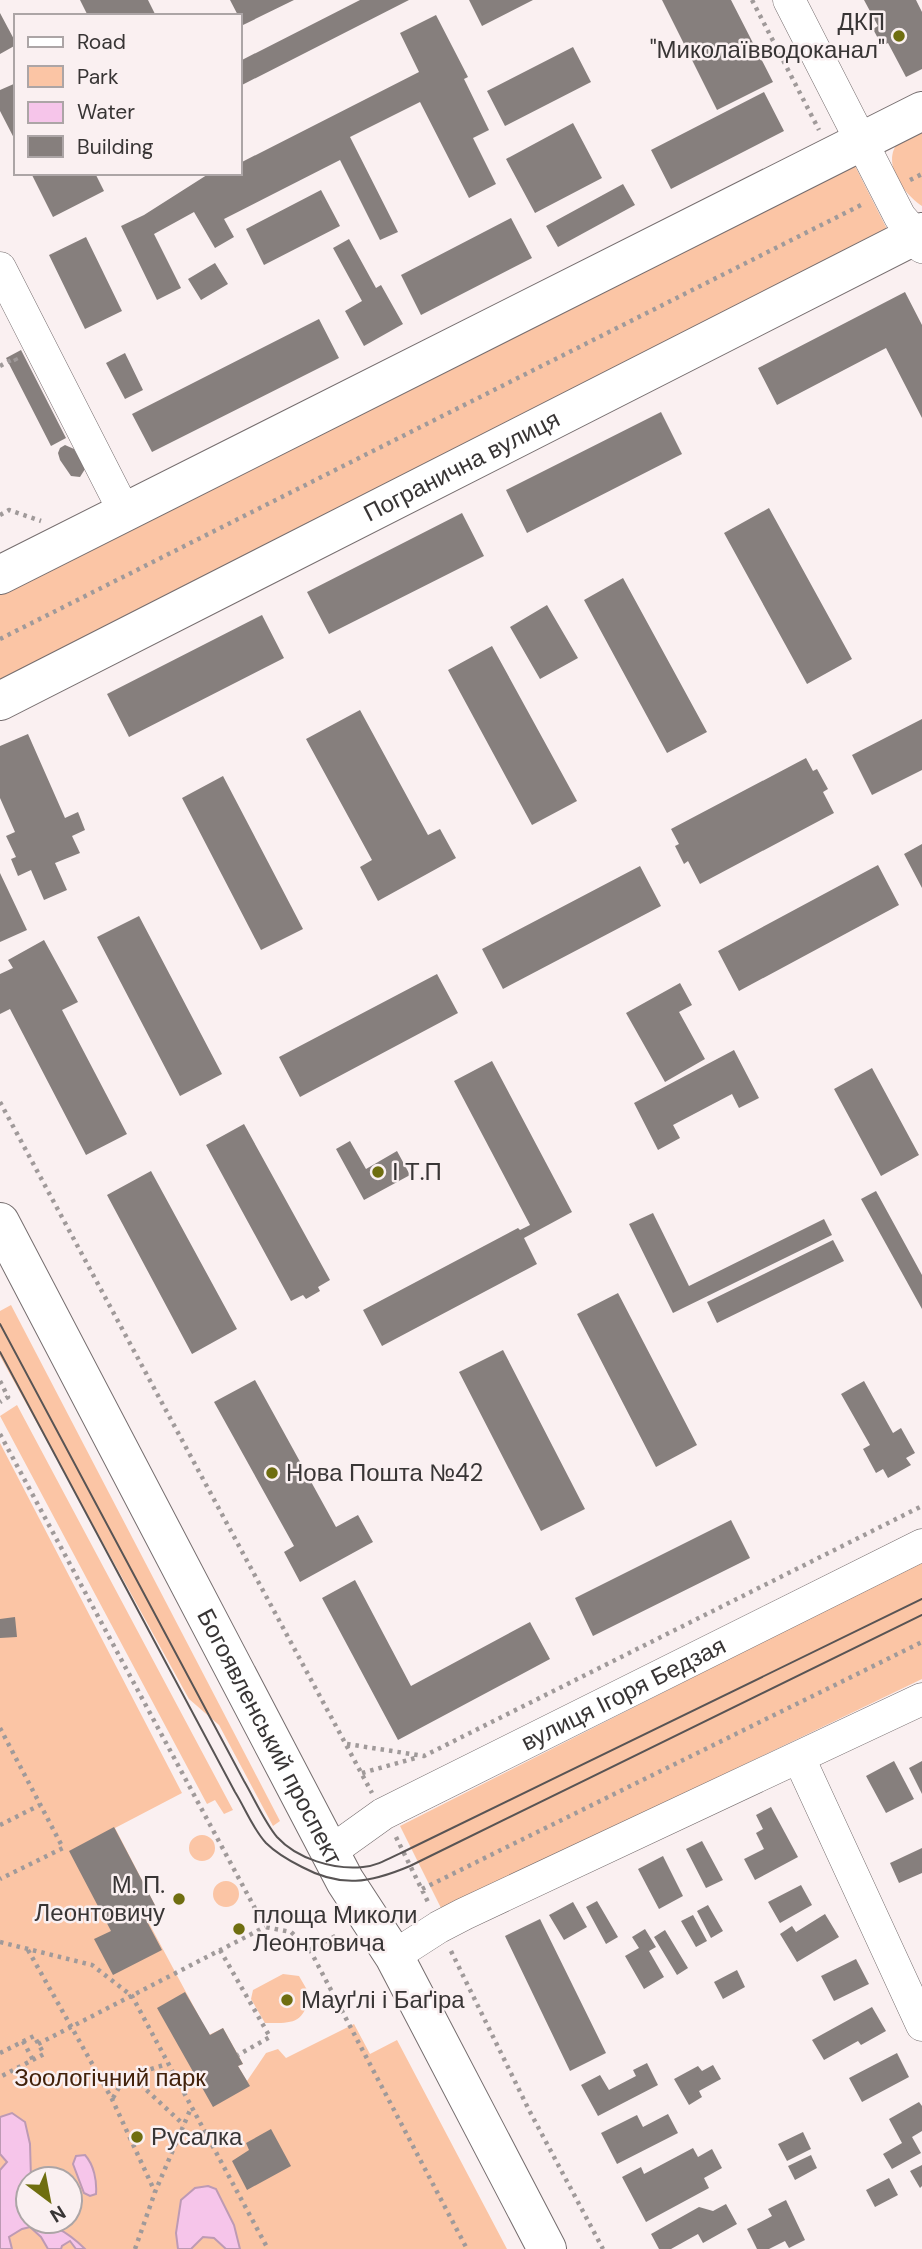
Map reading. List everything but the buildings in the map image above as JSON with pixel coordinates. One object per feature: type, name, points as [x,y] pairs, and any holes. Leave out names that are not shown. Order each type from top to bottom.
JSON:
[{"type":"main road","points":[[0,575],[922,111]]},
{"type":"main road","name":"Погранична вулиця","points":[[0,701],[920,238]]},
{"type":"main road","name":"Богоявленський проспект","points":[[0,1222],[345,1881],[394,1956],[547,2249]]},
{"type":"street","points":[[789,0],[846,148],[900,218],[920,238]]},
{"type":"street","points":[[0,268],[124,511]]},
{"type":"street","name":"вулиця Ігоря Бедзая","points":[[330,1852],[383,1814],[922,1545]]},
{"type":"street","points":[[394,1956],[464,1914],[922,1699]]},
{"type":"street","points":[[799,1758],[922,2025]]},
{"type":"path","points":[[752,0],[846,148]]},
{"type":"path","points":[[0,639],[871,200]]},
{"type":"path","points":[[0,366],[15,358],[21,370]]},
{"type":"path","points":[[0,515],[9,510],[41,521],[52,515]]},
{"type":"path","points":[[0,1102],[375,1800]]},
{"type":"path","points":[[0,1381],[8,1397],[0,1402]]},
{"type":"path","points":[[0,1434],[265,1927]]},
{"type":"path","points":[[362,1773],[424,1756],[922,1506]]},
{"type":"path","points":[[422,1889],[922,1642]]},
{"type":"path","points":[[0,1728],[63,1848],[0,1879]]},
{"type":"path","points":[[346,1744],[424,1756]]},
{"type":"path","points":[[0,1825],[40,1804]]},
{"type":"path","points":[[392,1829],[432,1911]]},
{"type":"path","points":[[38,2044],[265,1927],[291,1932],[310,1950],[467,2249]]},
{"type":"path","points":[[310,1950],[339,1934]]},
{"type":"path","points":[[445,1939],[529,2110],[603,2249]]},
{"type":"path","points":[[0,1942],[92,1965],[132,1996],[268,2249]]},
{"type":"path","points":[[27,1949],[112,2099],[155,2192]]},
{"type":"path","points":[[220,1950],[270,2037],[238,2055]]},
{"type":"path","points":[[0,2053],[34,2036],[44,2054],[0,2077]]},
{"type":"path","points":[[23,2041],[33,2060]]},
{"type":"path","points":[[112,2099],[125,2077],[167,2064]]},
{"type":"path","points":[[140,2084],[148,2070]]},
{"type":"path","points":[[125,2077],[140,2084],[184,2125]]},
{"type":"path","points":[[135,2249],[155,2192],[191,2108]]},
{"type":"path","points":[[235,2185],[243,2181]]},
{"type":"green space","points":[[922,125],[922,206],[902,186],[893,168],[892,159],[899,141]]},
{"type":"green space","points":[[853,162],[889,233],[0,686],[0,588]]},
{"type":"green space","points":[[11,1305],[280,1821],[273,1826],[219,1725],[189,1699],[0,1356],[0,1311]]},
{"type":"green space","points":[[17,1405],[233,1810],[224,1814],[215,1800],[207,1804],[0,1416]]},
{"type":"green space","name":"Зоологічний парк","points":[[0,1443],[182,1793],[115,1828],[156,1907],[144,1914],[209,2035],[223,2028],[243,2064],[238,2066],[247,2081],[266,2053],[278,2049],[286,2058],[354,2024],[370,2054],[397,2040],[507,2249],[0,2249]]},
{"type":"green space","points":[[922,1561],[922,1679],[442,1910],[400,1826]]},
{"type":"green space","points":[[202,1835],[211,1839],[215,1848],[211,1857],[202,1861],[193,1857],[189,1848],[193,1839]]},
{"type":"green space","points":[[226,1881],[235,1885],[239,1894],[235,1903],[226,1907],[217,1903],[213,1894],[217,1885]]},
{"type":"green space","points":[[283,1974],[299,1976],[310,1995],[307,2005],[295,2020],[265,2023],[251,1999],[253,1990]]},
{"type":"water","points":[[12,2113],[25,2122],[30,2144],[31,2165],[14,2165],[14,2234],[9,2237],[12,2249],[0,2249],[0,2170],[7,2162],[0,2154],[0,2117]]},
{"type":"water","points":[[85,2155],[91,2163],[96,2194],[90,2196],[84,2193],[84,2165],[73,2165],[76,2156]]},
{"type":"water","points":[[208,2186],[216,2189],[234,2225],[240,2249],[226,2249],[214,2238],[203,2237],[191,2249],[178,2249],[176,2233],[181,2200],[195,2188]]},
{"type":"water","points":[[39,2235],[68,2235],[85,2249],[76,2249],[70,2241],[61,2249],[48,2249]]},
{"type":"tram line","points":[[0,1324],[264,1818],[285,1845],[305,1857],[328,1865],[368,1866],[383,1861],[922,1599]]},
{"type":"tram line","points":[[0,1352],[257,1831],[266,1843],[283,1856],[316,1874],[330,1878],[356,1881],[382,1876],[410,1866],[922,1615]]},
{"type":"place","name":"ДКП \"Миколаївводоканал\"","points":[[899,36]]},
{"type":"place","name":"І Т.П","points":[[378,1172]]},
{"type":"place","name":"Нова Пошта №42","points":[[272,1473]]},
{"type":"place","name":"М. П. Леонтовичу","points":[[179,1899]]},
{"type":"place","name":"площа Миколи Леонтовича","points":[[239,1929]]},
{"type":"place","name":"Мауґлі і Баґіра","points":[[287,2000]]},
{"type":"place","name":"Русалка","points":[[137,2137]]}]
